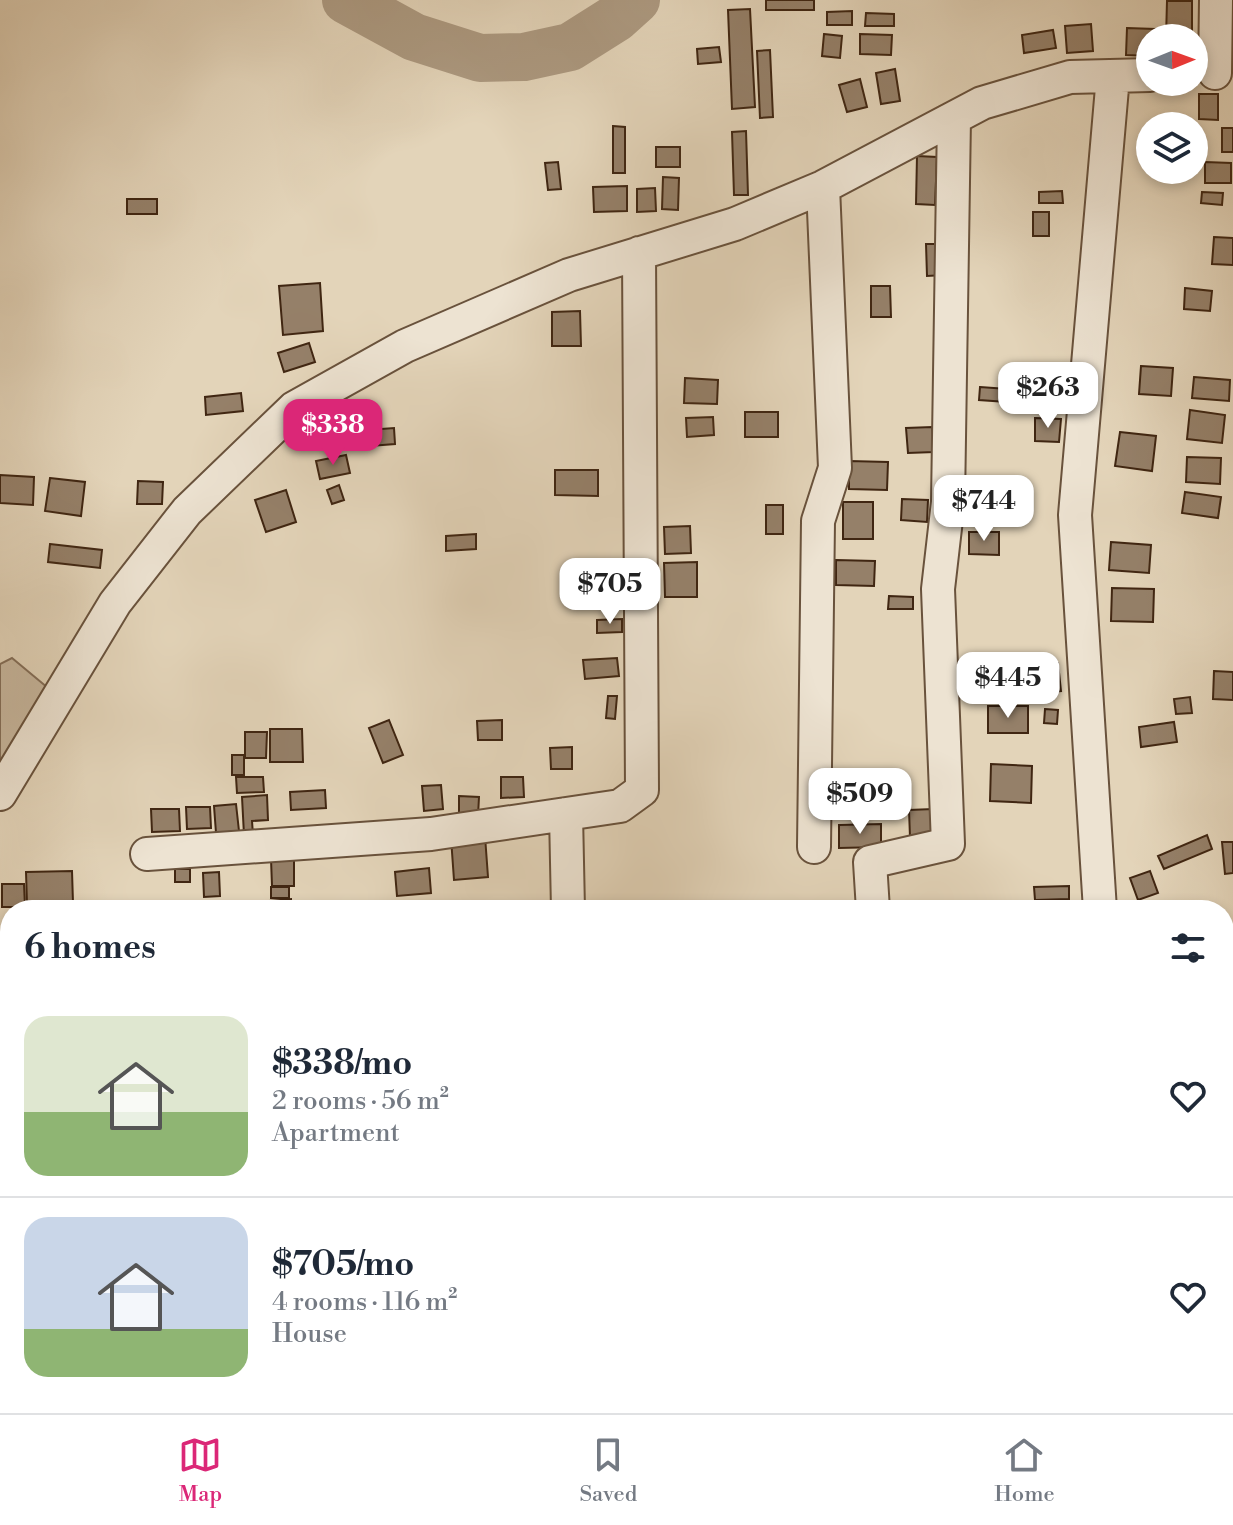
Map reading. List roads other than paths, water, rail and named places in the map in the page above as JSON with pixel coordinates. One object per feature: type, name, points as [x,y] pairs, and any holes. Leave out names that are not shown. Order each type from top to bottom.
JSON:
[{"type":"street","points":[[1214,73],[1216,0]]},
{"type":"street","points":[[0,794],[115,603],[187,511],[294,408],[419,340],[569,275],[735,224],[823,187],[982,103],[1070,77],[1136,75]]},
{"type":"street","points":[[1099,900],[1075,515],[1113,76]]},
{"type":"street","points":[[872,900],[870,862],[948,844],[938,589],[948,502],[954,118]]},
{"type":"street","points":[[814,847],[818,521],[835,468],[823,187]]},
{"type":"street","points":[[147,854],[431,834],[620,806],[642,790],[639,253]]},
{"type":"street","points":[[566,814],[568,900]]},
{"type":"waterway","points":[[346,0],[414,37],[480,58],[524,57],[570,47],[616,18],[636,0]]}]
